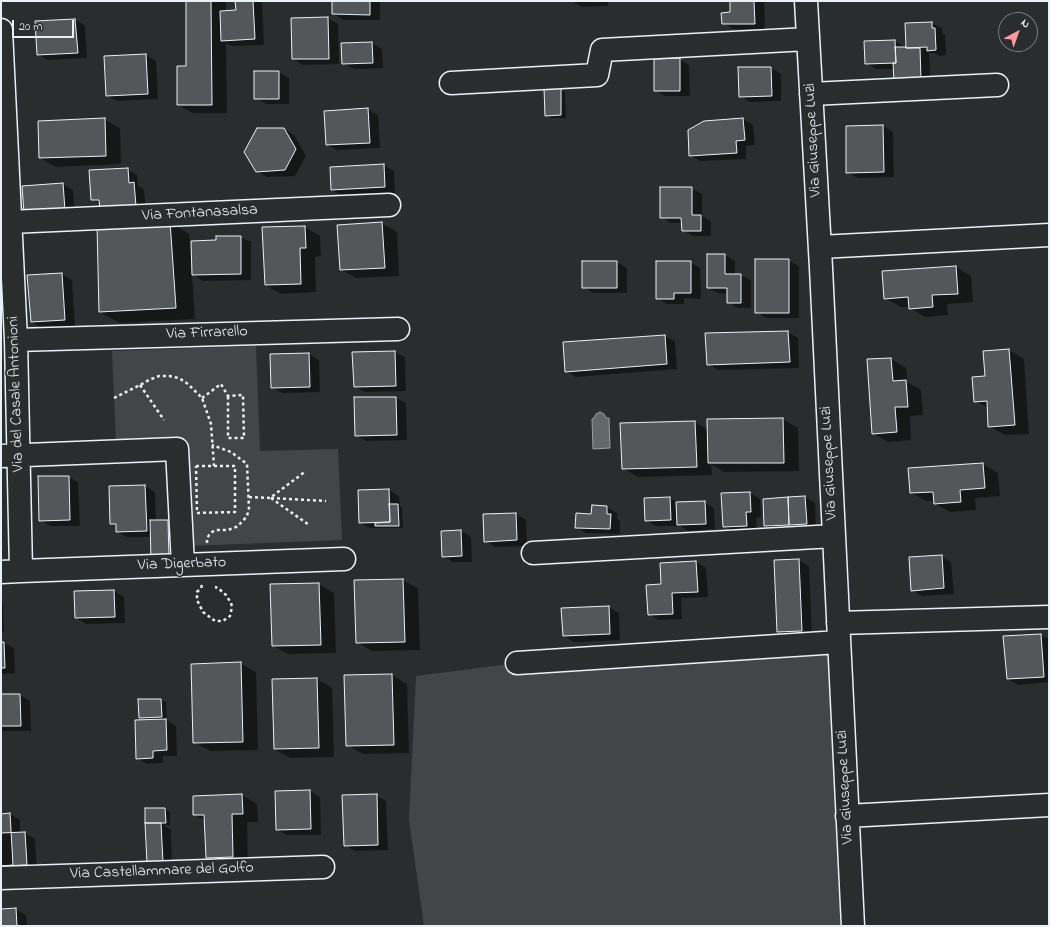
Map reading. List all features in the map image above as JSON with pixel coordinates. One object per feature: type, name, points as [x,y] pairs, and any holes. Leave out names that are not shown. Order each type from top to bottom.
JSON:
[{"type":"street","name":"Via Giuseppe Luzi","points":[[806,1],[820,247],[853,926]]},
{"type":"street","name":"Via del Casale Antonioni","points":[[1,30],[16,340],[10,455],[11,572]]},
{"type":"street","points":[[451,83],[597,75],[602,50],[808,39]]},
{"type":"street","points":[[811,94],[997,85]]},
{"type":"street","name":"Via Fontanasalsa","points":[[10,222],[389,205]]},
{"type":"street","points":[[820,247],[1049,235]]},
{"type":"street","name":"Via Firrarello","points":[[16,340],[398,329]]},
{"type":"street","points":[[10,455],[177,449],[183,565]]},
{"type":"street","points":[[533,553],[834,536]]},
{"type":"street","name":"Via Digerbato","points":[[11,572],[344,559]]},
{"type":"street","points":[[517,663],[838,633],[1049,617]]},
{"type":"street","points":[[847,816],[1049,805]]},
{"type":"street","name":"Via Castellammare del Golfo","points":[[1,878],[323,867]]},
{"type":"path","points":[[114,398],[159,376],[179,378],[188,384],[202,398],[211,424],[214,466]]},
{"type":"path","points":[[202,398],[221,384],[228,396],[228,438],[244,438],[243,395],[228,396]]},
{"type":"path","points":[[140,385],[164,420]]},
{"type":"path","points":[[208,564],[206,543],[209,535],[216,530],[228,530],[236,527],[247,516],[249,508],[247,464],[231,452],[212,445]]},
{"type":"path","points":[[196,466],[214,466],[235,466],[235,512],[197,513],[196,466]]},
{"type":"path","points":[[270,498],[306,471]]},
{"type":"path","points":[[248,497],[326,501]]},
{"type":"path","points":[[270,498],[309,525]]},
{"type":"path","points":[[205,586],[197,592],[197,600],[204,612],[215,621],[223,621],[230,616],[232,612],[231,603],[226,595],[218,588],[213,586]]},
{"type":"shaded area","points":[[256,346],[260,451],[338,449],[342,540],[188,546],[184,439],[116,442],[112,351]]},
{"type":"shaded area","points":[[600,412],[604,414],[606,418],[609,418],[610,448],[593,449],[592,419]]},
{"type":"shaded area","points":[[839,642],[853,926],[424,926],[409,820],[416,676],[517,663]]},
{"type":"building","points":[[186,1],[211,1],[212,105],[177,105],[177,66],[186,66]]},
{"type":"building","points":[[235,1],[253,1],[255,39],[221,41],[220,11],[236,10]]},
{"type":"building","points":[[332,1],[370,1],[370,15],[332,14]]},
{"type":"building","points":[[730,1],[754,1],[755,24],[722,24],[721,13],[730,12]]},
{"type":"building","points":[[328,17],[329,59],[292,59],[291,18]]},
{"type":"building","points":[[75,19],[78,53],[37,55],[35,21]]},
{"type":"building","points":[[932,22],[932,28],[935,28],[936,50],[927,51],[927,47],[906,48],[905,23]]},
{"type":"building","points":[[895,40],[896,63],[865,64],[864,41]]},
{"type":"building","points":[[372,42],[373,63],[342,64],[341,43]]},
{"type":"building","points":[[895,47],[920,48],[921,80],[894,81],[893,63],[896,63]]},
{"type":"building","points":[[146,54],[148,94],[106,96],[104,56]]},
{"type":"building","points":[[680,58],[680,91],[654,91],[654,59]]},
{"type":"building","points":[[738,67],[771,67],[772,96],[739,97]]},
{"type":"building","points":[[254,71],[279,71],[279,99],[254,99]]},
{"type":"building","points":[[544,88],[561,88],[561,115],[545,116]]},
{"type":"building","points":[[368,108],[370,143],[326,145],[324,111]]},
{"type":"building","points":[[105,118],[106,156],[39,158],[38,121]]},
{"type":"building","points":[[743,118],[745,140],[736,141],[737,153],[689,156],[688,130],[704,121]]},
{"type":"building","points":[[883,125],[884,172],[846,173],[846,126]]},
{"type":"building","points":[[257,128],[284,128],[296,149],[285,170],[256,172],[244,152]]},
{"type":"building","points":[[384,164],[385,187],[331,190],[330,167]]},
{"type":"building","points":[[128,168],[129,183],[134,182],[136,206],[100,209],[99,200],[91,200],[89,170]]},
{"type":"building","points":[[63,183],[65,210],[24,213],[22,186]]},
{"type":"building","points":[[660,187],[692,187],[692,215],[701,215],[701,231],[682,231],[681,218],[660,218]]},
{"type":"building","points":[[170,221],[176,308],[99,312],[97,225]]},
{"type":"building","points":[[382,222],[385,268],[340,270],[337,225]]},
{"type":"building","points":[[305,226],[306,248],[300,248],[301,284],[265,285],[262,227]]},
{"type":"building","points":[[216,236],[241,236],[241,274],[192,275],[191,241],[216,240]]},
{"type":"building","points":[[707,254],[725,254],[725,274],[741,274],[741,303],[727,303],[727,288],[707,288]]},
{"type":"building","points":[[755,259],[789,259],[789,313],[755,313]]},
{"type":"building","points":[[582,261],[617,261],[617,288],[582,288]]},
{"type":"building","points":[[656,261],[691,261],[691,293],[674,293],[674,299],[656,299]]},
{"type":"building","points":[[956,266],[958,294],[932,295],[933,307],[909,309],[908,297],[884,299],[882,271]]},
{"type":"building","points":[[62,273],[65,320],[31,322],[27,275]]},
{"type":"building","points":[[788,331],[790,362],[707,365],[705,333]]},
{"type":"building","points":[[665,335],[667,364],[565,372],[563,342]]},
{"type":"building","points":[[1009,349],[1015,425],[988,427],[987,401],[974,402],[972,377],[985,376],[983,351]]},
{"type":"building","points":[[395,351],[396,386],[354,387],[352,352]]},
{"type":"building","points":[[309,353],[310,387],[271,388],[270,354]]},
{"type":"building","points":[[891,358],[893,381],[906,380],[908,407],[895,407],[897,432],[872,434],[867,359]]},
{"type":"building","points":[[354,397],[396,397],[397,435],[355,436]]},
{"type":"building","points":[[783,418],[784,463],[708,463],[707,419]]},
{"type":"building","points":[[695,421],[697,467],[622,469],[620,423]]},
{"type":"building","points":[[983,463],[985,488],[960,490],[961,502],[934,504],[933,492],[910,493],[908,468]]},
{"type":"building","points":[[38,476],[69,476],[70,520],[39,521]]},
{"type":"building","points":[[145,485],[147,531],[116,532],[116,524],[110,524],[109,486]]},
{"type":"building","points":[[389,489],[390,522],[359,523],[358,490]]},
{"type":"building","points":[[750,492],[751,512],[746,512],[747,526],[723,527],[721,493]]},
{"type":"building","points":[[805,496],[807,524],[789,525],[788,497]]},
{"type":"building","points":[[670,497],[671,520],[645,521],[644,498]]},
{"type":"building","points":[[788,497],[789,525],[764,526],[763,499]]},
{"type":"building","points":[[705,501],[706,524],[677,525],[676,502]]},
{"type":"building","points":[[389,504],[398,504],[399,526],[375,526],[375,523],[390,522]]},
{"type":"building","points":[[592,505],[607,506],[607,514],[611,514],[610,529],[575,528],[576,513],[591,514]]},
{"type":"building","points":[[516,513],[517,540],[484,542],[483,514]]},
{"type":"building","points":[[150,520],[168,520],[169,559],[151,560]]},
{"type":"building","points":[[461,530],[462,556],[442,557],[441,531]]},
{"type":"building","points":[[942,555],[944,588],[911,591],[909,557]]},
{"type":"building","points":[[799,559],[802,631],[777,632],[774,560]]},
{"type":"building","points":[[696,561],[698,592],[672,593],[673,614],[648,615],[646,585],[661,584],[660,563]]},
{"type":"building","points":[[403,579],[405,642],[356,643],[354,580]]},
{"type":"building","points":[[319,583],[321,645],[272,646],[270,584]]},
{"type":"building","points":[[114,590],[115,617],[75,618],[74,591]]},
{"type":"building","points":[[609,606],[610,634],[563,636],[561,608]]},
{"type":"building","points":[[1041,634],[1044,677],[1007,679],[1003,636]]},
{"type":"building","points":[[1,642],[4,642],[5,668],[1,668]]},
{"type":"building","points":[[241,662],[243,742],[193,743],[191,664]]},
{"type":"building","points":[[392,674],[394,745],[346,746],[344,675]]},
{"type":"building","points":[[317,678],[319,748],[274,749],[272,679]]},
{"type":"building","points":[[1,694],[20,694],[21,726],[1,726]]},
{"type":"building","points":[[138,699],[161,699],[162,717],[139,718]]},
{"type":"building","points":[[166,719],[167,750],[153,751],[153,758],[136,759],[135,720]]},
{"type":"building","points":[[310,790],[311,829],[276,830],[275,791]]},
{"type":"building","points":[[242,794],[243,814],[232,814],[233,857],[206,858],[204,815],[193,815],[193,796]]},
{"type":"building","points":[[377,794],[378,845],[344,846],[342,795]]},
{"type":"building","points":[[145,808],[165,808],[166,823],[145,823]]},
{"type":"building","points":[[10,813],[13,865],[1,866],[1,814]]},
{"type":"building","points":[[145,823],[161,823],[163,862],[147,863]]},
{"type":"building","points":[[25,832],[27,865],[1,866],[1,833]]},
{"type":"building","points":[[16,908],[17,926],[1,926],[1,909]]}]
